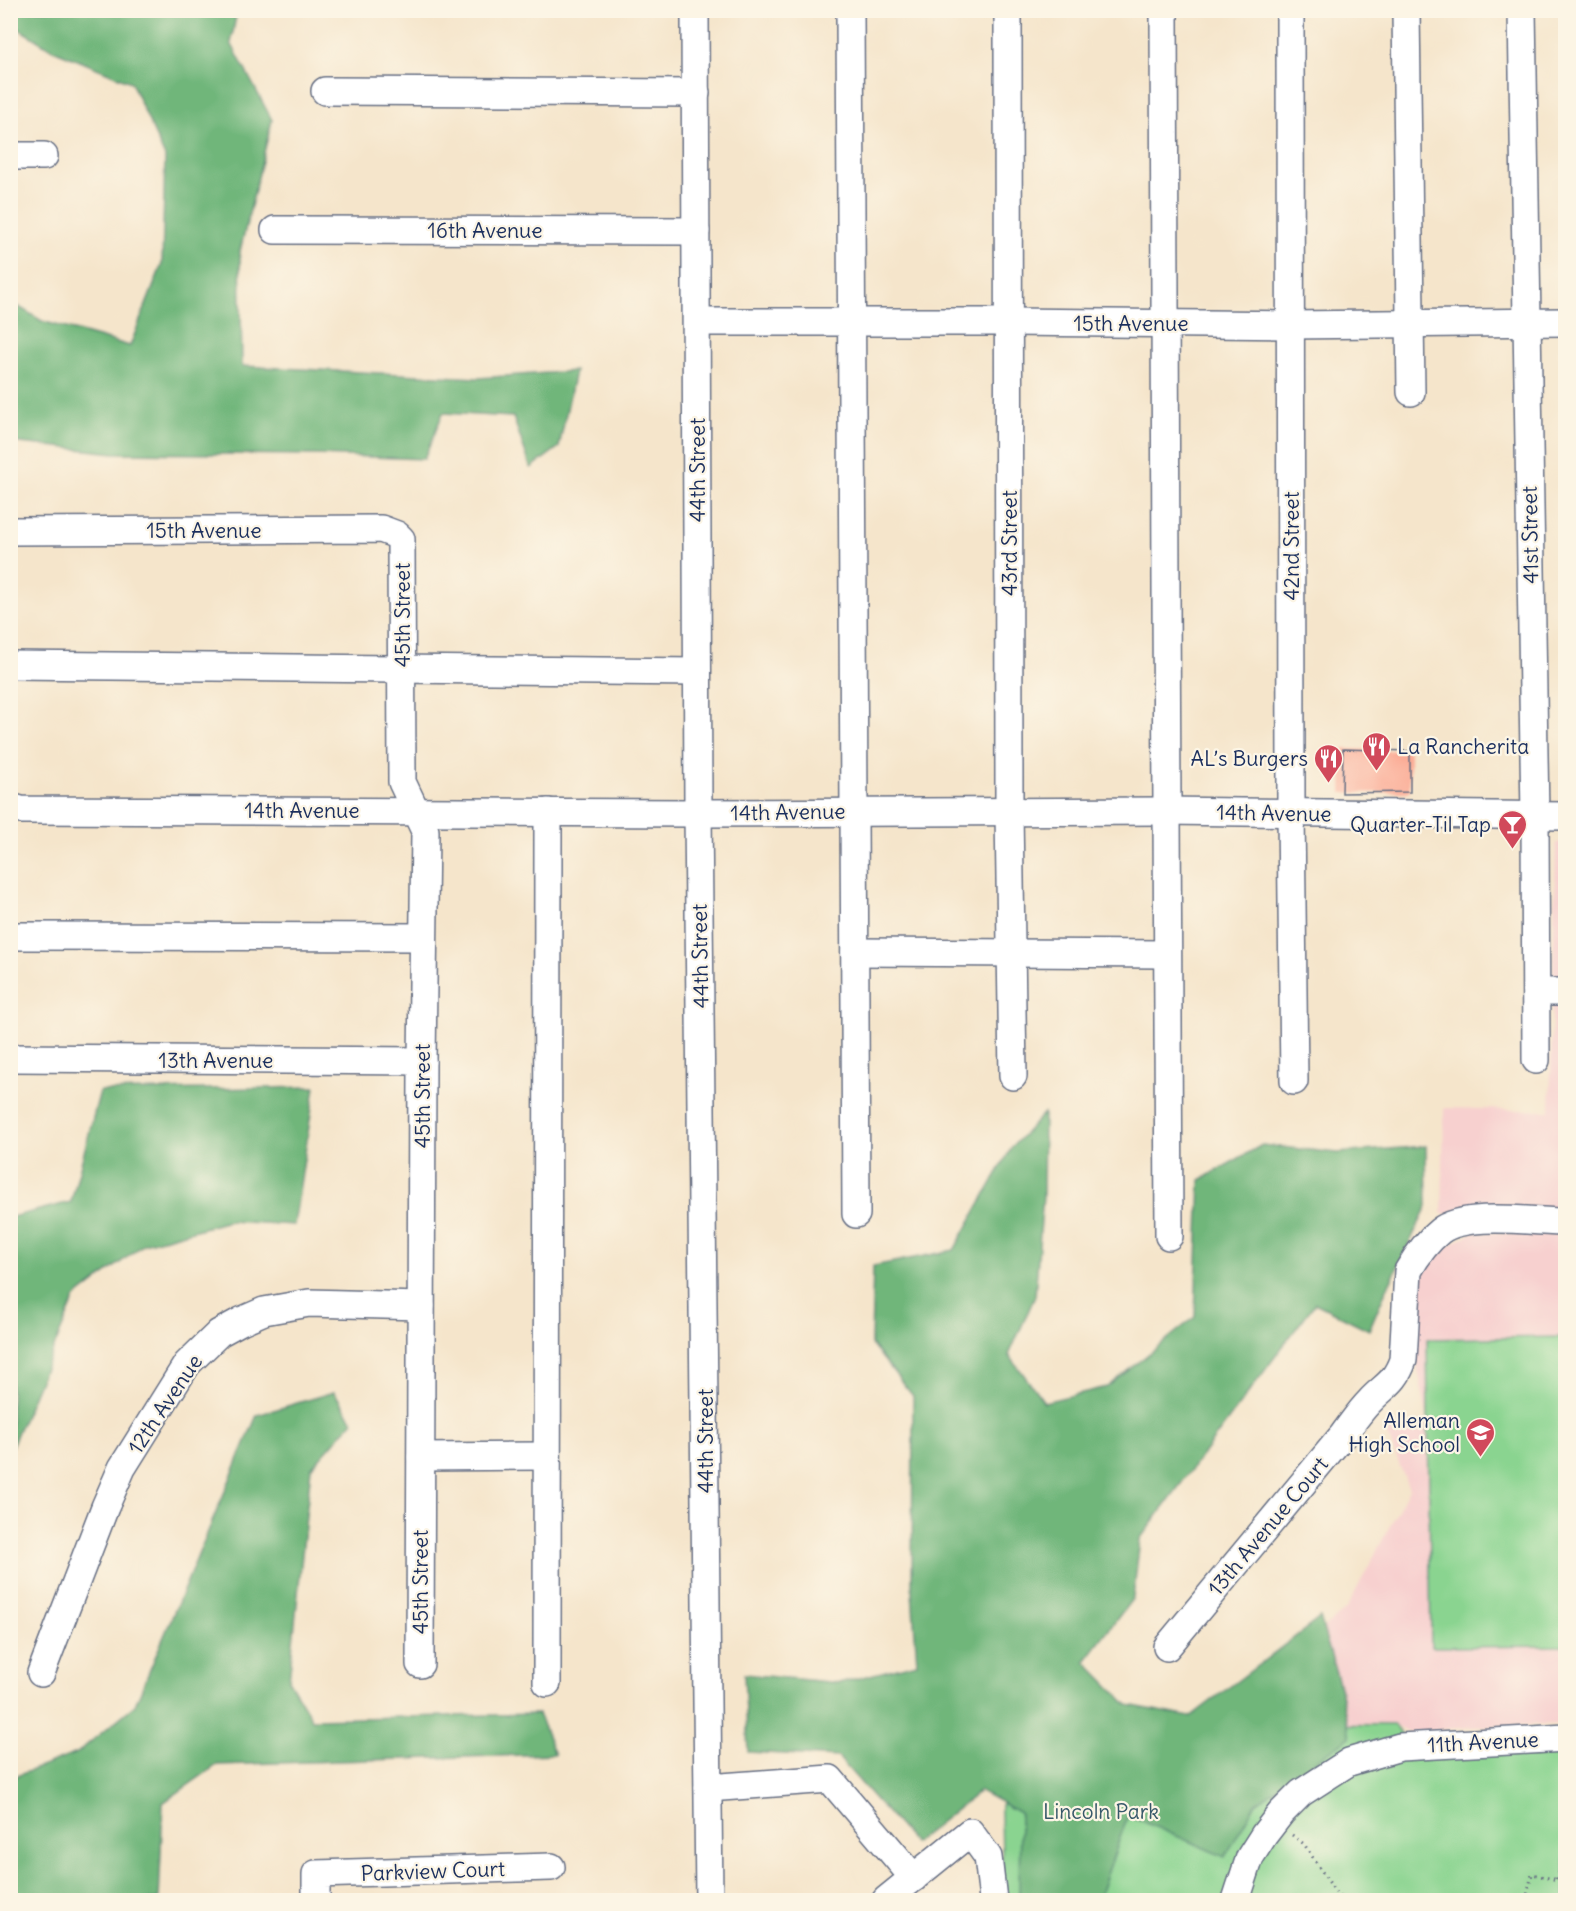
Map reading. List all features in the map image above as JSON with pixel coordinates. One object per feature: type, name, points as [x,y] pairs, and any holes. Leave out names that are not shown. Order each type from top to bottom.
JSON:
[{"type":"street","name":"44th Street","points":[[695,10],[698,813],[709,1900]]},
{"type":"street","points":[[850,10],[856,1214]]},
{"type":"street","name":"43rd Street","points":[[1008,10],[1009,813],[1013,1076]]},
{"type":"street","points":[[1164,10],[1167,323],[1166,954],[1169,1236]]},
{"type":"street","name":"42nd Street","points":[[1290,10],[1291,813],[1294,1081]]},
{"type":"street","points":[[1406,10],[1411,392]]},
{"type":"street","name":"41st Street","points":[[1522,10],[1535,816],[1536,1060]]},
{"type":"street","points":[[325,91],[696,93]]},
{"type":"street","points":[[10,156],[44,156]]},
{"type":"street","name":"16th Avenue","points":[[275,230],[696,231]]},
{"type":"street","name":"15th Avenue","points":[[697,322],[1291,325],[1566,322]]},
{"type":"street","name":"15th Avenue","points":[[10,531],[381,529],[397,535]]},
{"type":"street","name":"45th Street","points":[[397,535],[401,539],[402,546],[402,782],[425,831],[420,1664]]},
{"type":"street","points":[[10,665],[697,672]]},
{"type":"street","name":"14th Avenue","points":[[10,807],[21,810],[698,813],[1166,811],[1566,816]]},
{"type":"street","points":[[547,1683],[548,812]]},
{"type":"street","points":[[10,936],[423,937]]},
{"type":"street","points":[[855,952],[1166,954]]},
{"type":"street","points":[[1536,992],[1566,992]]},
{"type":"street","name":"13th Avenue","points":[[10,1058],[422,1061]]},
{"type":"street","name":"13th Avenue Court","points":[[1167,1647],[1360,1412],[1398,1373],[1403,1360],[1408,1272],[1427,1244],[1442,1230],[1477,1220],[1566,1222]]},
{"type":"street","name":"12th Avenue","points":[[41,1673],[122,1468],[187,1364],[202,1348],[219,1333],[241,1321],[264,1311],[292,1305],[309,1303],[421,1306]]},
{"type":"street","points":[[421,1457],[547,1456]]},
{"type":"street","name":"11th Avenue","points":[[1275,1821],[1301,1793],[1349,1762],[1400,1747],[1566,1738]]},
{"type":"street","points":[[708,1788],[830,1779],[914,1878]]},
{"type":"street","points":[[1236,1900],[1250,1857],[1275,1821]]},
{"type":"street","points":[[886,1900],[970,1832],[988,1857],[993,1900]]},
{"type":"street","name":"Parkview Court","points":[[316,1887],[551,1867]]},
{"type":"path","points":[[1275,1821],[1304,1844],[1338,1896],[1345,1900]]},
{"type":"path","points":[[1556,1879],[1566,1846]]},
{"type":"path","points":[[1526,1900],[1532,1874],[1566,1882]]},
{"type":"shaded area","points":[[1565,842],[1565,1212],[1442,1214],[1444,1108],[1550,1111],[1556,843]]},
{"type":"shaded area","name":"Alleman High School","points":[[1474,1232],[1565,1235],[1565,1724],[1487,1726],[1409,1732],[1394,1725],[1214,1723],[1347,1608],[1409,1489],[1385,1428],[1428,1421],[1413,1345],[1416,1289],[1433,1254]]},
{"type":"green space","points":[[11,10],[237,11],[231,43],[272,120],[240,251],[242,366],[478,378],[575,371],[559,447],[531,468],[513,417],[443,413],[424,459],[316,455],[114,453],[11,442],[11,302],[42,321],[130,346],[162,264],[165,157],[131,82],[53,50],[11,24]]},
{"type":"green space","points":[[315,1087],[294,1225],[229,1221],[144,1244],[75,1298],[11,1448],[11,1217],[71,1202],[100,1091]]},
{"type":"green space","points":[[1044,1113],[1043,1196],[1035,1296],[1009,1355],[1044,1402],[1107,1387],[1195,1317],[1200,1180],[1262,1145],[1338,1153],[1426,1146],[1427,1207],[1369,1330],[1315,1303],[1140,1539],[1133,1598],[1085,1661],[1128,1705],[1190,1717],[1320,1618],[1339,1683],[1350,1737],[1256,1803],[1225,1857],[1128,1815],[1098,1900],[1019,1900],[1020,1813],[980,1791],[914,1843],[838,1757],[748,1752],[744,1674],[839,1683],[917,1663],[912,1592],[913,1396],[871,1344],[873,1266],[954,1250],[1012,1147]]},
{"type":"green space","points":[[1565,1337],[1565,1646],[1431,1647],[1427,1339]]},
{"type":"green space","points":[[334,1392],[353,1421],[311,1468],[289,1681],[312,1719],[538,1714],[555,1754],[217,1765],[163,1803],[159,1900],[11,1900],[11,1778],[77,1753],[135,1705],[257,1415]]},
{"type":"green space","name":"Lincoln Park","points":[[999,1721],[1394,1725],[1419,1755],[1565,1748],[1565,1900],[1003,1900]]},
{"type":"building","name":"La Rancherita","points":[[1343,749],[1410,751],[1410,792],[1342,793]]},
{"type":"place","name":"La Rancherita","points":[[1376,772]]},
{"type":"place","name":"AL’s Burgers","points":[[1329,784]]},
{"type":"place","name":"Quarter-Til Tap","points":[[1512,850]]},
{"type":"place","name":"Alleman High School","points":[[1481,1458]]}]
